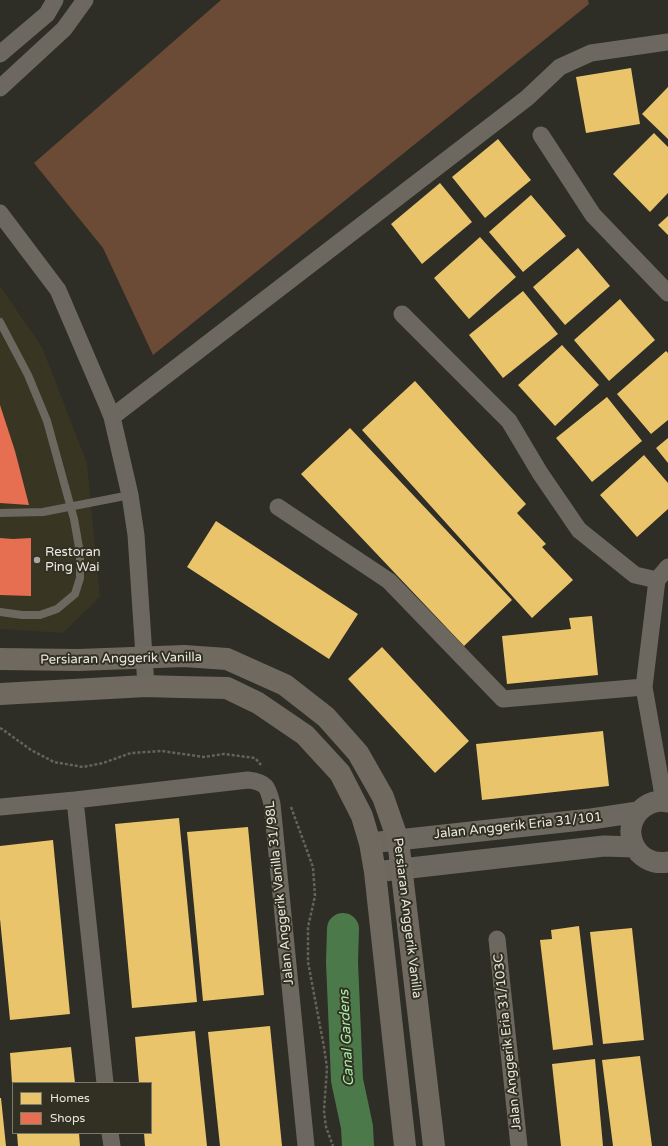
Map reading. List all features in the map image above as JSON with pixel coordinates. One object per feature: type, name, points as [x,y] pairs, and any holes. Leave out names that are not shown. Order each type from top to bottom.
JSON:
[{"type":"main road","name":"Persiaran Anggerik Vanilla","points":[[0,659],[79,660],[184,656],[227,659],[284,685],[326,717],[358,753],[383,797],[398,840],[434,1146]]},
{"type":"main road","name":"Persiaran Anggerik Vanilla","points":[[0,694],[146,686],[227,688],[258,703],[305,735],[340,773],[362,816],[370,843],[375,872],[405,1146]]},
{"type":"street","points":[[0,54],[47,14],[55,0]]},
{"type":"street","points":[[0,88],[64,29],[85,0]]},
{"type":"street","points":[[112,417],[520,103],[560,67],[591,53],[668,42]]},
{"type":"street","points":[[541,135],[593,214],[668,293]]},
{"type":"street","points":[[0,213],[58,290],[112,417],[130,495],[136,535],[146,686]]},
{"type":"street","points":[[402,314],[509,421],[540,473],[579,530],[634,575],[657,580]]},
{"type":"street","points":[[278,507],[389,581],[503,699],[644,687]]},
{"type":"street","points":[[668,567],[657,580],[644,687],[666,802],[649,803],[638,812],[632,823],[630,835],[634,847],[641,856],[650,861],[661,863],[668,862]]},
{"type":"street","name":"Jalan Anggerik Vanilla 31/98L","points":[[0,807],[248,780],[257,781],[268,789],[272,804],[306,1146]]},
{"type":"street","points":[[75,800],[105,1082]]},
{"type":"street","name":"Jalan Anggerik Eria 31/101","points":[[370,843],[591,819],[638,812]]},
{"type":"street","points":[[375,872],[604,846],[634,847]]},
{"type":"street","name":"Jalan Anggerik Eria 31/103C","points":[[497,939],[519,1146]]},
{"type":"street","points":[[110,1134],[112,1146]]},
{"type":"lane","points":[[0,322],[28,375],[47,421],[71,507],[80,552],[80,578],[75,594],[57,609],[40,615],[22,615],[0,612]]},
{"type":"lane","points":[[0,513],[43,512],[130,495]]},
{"type":"path","points":[[0,728],[31,750],[54,762],[83,767],[103,763],[131,753],[162,751],[204,757],[224,754],[255,758],[265,768]]},
{"type":"path","points":[[290,802],[313,867],[316,896],[308,928],[308,962],[327,1068],[324,1111],[326,1127],[333,1146]]},
{"type":"shaded area","points":[[221,0],[588,0],[589,4],[153,355],[103,248],[34,163]]},
{"type":"shaded area","points":[[0,286],[42,347],[87,463],[100,597],[63,633],[0,629]]},
{"type":"building: Homes","points":[[631,68],[640,124],[586,133],[576,77]]},
{"type":"building: Homes","points":[[668,87],[668,139],[642,114]]},
{"type":"building: Homes","points":[[654,133],[668,147],[668,193],[650,212],[613,174]]},
{"type":"building: Homes","points":[[498,139],[531,180],[485,218],[452,177]]},
{"type":"building: Homes","points":[[440,183],[472,222],[422,264],[391,224]]},
{"type":"building: Homes","points":[[531,195],[566,236],[523,272],[489,232]]},
{"type":"building: Homes","points":[[668,216],[668,235],[658,225]]},
{"type":"building: Homes","points":[[480,237],[516,277],[469,319],[434,278]]},
{"type":"building: Homes","points":[[578,248],[610,286],[565,325],[533,287]]},
{"type":"building: Homes","points":[[523,291],[558,334],[503,378],[469,335]]},
{"type":"building: Homes","points":[[620,299],[655,340],[609,381],[574,340]]},
{"type":"building: Homes","points":[[562,345],[599,385],[555,426],[518,385]]},
{"type":"building: Homes","points":[[666,351],[668,353],[668,420],[651,434],[617,394]]},
{"type":"building: Homes","points":[[415,381],[526,504],[517,513],[546,544],[542,547],[573,580],[532,618],[362,430]]},
{"type":"building: Homes","points":[[607,397],[642,441],[592,482],[556,438]]},
{"type":"building: Homes","points":[[350,428],[512,600],[464,646],[301,474]]},
{"type":"building: Homes","points":[[668,438],[668,463],[656,448]]},
{"type":"building: Homes","points":[[644,455],[668,483],[668,509],[637,537],[600,495]]},
{"type":"building: Homes","points":[[216,521],[358,614],[329,659],[187,567]]},
{"type":"building: Homes","points":[[592,616],[598,675],[507,684],[502,636],[571,629],[569,618]]},
{"type":"building: Homes","points":[[382,647],[469,741],[435,773],[348,679]]},
{"type":"building: Homes","points":[[603,731],[609,786],[482,800],[476,744]]},
{"type":"building: Homes","points":[[179,818],[197,1002],[132,1008],[115,824]]},
{"type":"building: Homes","points":[[248,827],[264,995],[203,1001],[187,832]]},
{"type":"building: Homes","points":[[53,840],[70,1014],[10,1020],[0,919],[0,846]]},
{"type":"building: Homes","points":[[579,926],[593,1045],[553,1050],[540,940],[552,939],[551,930]]},
{"type":"building: Homes","points":[[632,928],[644,1040],[603,1044],[590,932]]},
{"type":"building: Homes","points":[[270,1026],[282,1146],[220,1146],[208,1032]]},
{"type":"building: Homes","points":[[195,1031],[207,1146],[145,1146],[144,1134],[152,1134],[152,1082],[139,1082],[135,1037]]},
{"type":"building: Homes","points":[[71,1047],[75,1082],[12,1083],[10,1053]]},
{"type":"building: Homes","points":[[640,1056],[652,1146],[613,1146],[602,1060]]},
{"type":"building: Homes","points":[[595,1059],[603,1146],[561,1146],[552,1064]]},
{"type":"building: Homes","points":[[1,1098],[6,1146],[0,1146]]},
{"type":"building: Homes","points":[[17,1134],[79,1134],[80,1146],[18,1146]]},
{"type":"building: Shops","points":[[0,405],[15,451],[29,505],[0,503]]},
{"type":"building: Shops","points":[[0,538],[31,538],[31,596],[0,595]]},
{"type":"waterway","name":"Canal Gardens","points":[[343,929],[342,962],[347,1080],[357,1127],[358,1146]]},
{"type":"place","name":"Restoran Ping Wai","points":[[37,560]]}]
